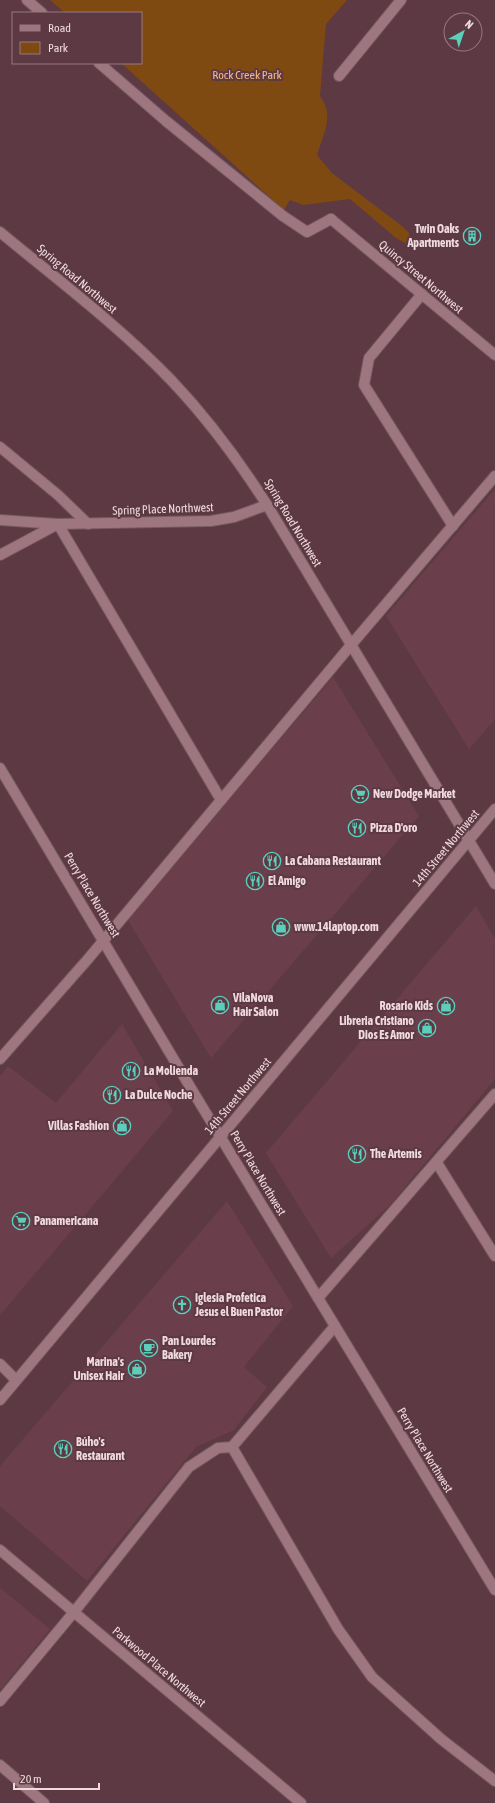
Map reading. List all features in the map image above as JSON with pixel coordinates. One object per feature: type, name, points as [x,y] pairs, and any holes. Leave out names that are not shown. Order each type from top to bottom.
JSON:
[{"type":"street","points":[[27,0],[41,12]]},
{"type":"street","points":[[339,76],[401,0]]},
{"type":"street","name":"Quincy Street Northwest","points":[[100,64],[166,121],[283,216],[307,232],[331,219],[495,355]]},
{"type":"street","name":"Spring Road Northwest","points":[[0,232],[116,328],[172,381],[226,445],[267,505],[495,884]]},
{"type":"street","points":[[422,294],[369,358],[364,385],[453,526]]},
{"type":"street","points":[[0,447],[58,495],[88,524]]},
{"type":"street","points":[[0,1059],[104,940],[351,645],[495,476]]},
{"type":"street","name":"Spring Place Northwest","points":[[0,520],[58,524],[211,521],[234,517],[267,505]]},
{"type":"street","points":[[58,524],[221,800]]},
{"type":"street","name":"Spring Place Northwest","points":[[0,555],[58,524]]},
{"type":"street","name":"Perry Place Northwest","points":[[0,768],[495,1590]]},
{"type":"street","name":"14th Street Northwest","points":[[0,1400],[495,809]]},
{"type":"street","points":[[318,1298],[495,1094]]},
{"type":"street","points":[[437,1162],[495,1256]]},
{"type":"street","points":[[0,1701],[74,1612],[189,1467],[218,1448],[232,1447],[335,1326]]},
{"type":"street","points":[[0,1364],[16,1380]]},
{"type":"street","points":[[232,1447],[338,1629],[372,1676],[441,1739],[495,1781]]},
{"type":"street","name":"Parkwood Place Northwest","points":[[0,1550],[301,1803]]},
{"type":"street","points":[[0,1765],[44,1803]]},
{"type":"shaded area","points":[[495,489],[495,719],[469,749],[386,616]]},
{"type":"shaded area","points":[[333,677],[419,816],[211,1058],[128,920]]},
{"type":"shaded area","points":[[476,906],[495,939],[495,1079],[390,1205],[331,1258],[266,1153]]},
{"type":"shaded area","points":[[122,1024],[173,1111],[0,1315],[0,1076],[8,1066],[56,1103]]},
{"type":"shaded area","points":[[227,1201],[293,1306],[244,1367],[267,1387],[234,1430],[196,1447],[87,1581],[0,1506],[0,1466]]},
{"type":"shaded area","points":[[0,1588],[50,1629],[0,1690]]},
{"type":"green space","name":"Rock Creek Park","points":[[50,0],[347,0],[326,24],[320,96],[327,111],[327,118],[325,132],[317,155],[332,173],[402,226],[409,233],[410,239],[405,243],[396,238],[350,199],[303,205],[290,200],[284,210],[122,64],[142,64],[142,12],[64,12]]},
{"type":"place","name":"Twin Oaks Apartments","points":[[472,236]]},
{"type":"place","name":"New Dodge Market","points":[[360,794]]},
{"type":"place","name":"Pizza D'oro","points":[[357,828]]},
{"type":"place","name":"La Cabana Restaurant","points":[[272,861]]},
{"type":"place","name":"El Amigo","points":[[255,881]]},
{"type":"place","name":"www.14laptop.com","points":[[281,927]]},
{"type":"place","name":"VilaNova Hair Salon","points":[[220,1005]]},
{"type":"place","name":"Rosario Kids","points":[[446,1006]]},
{"type":"place","name":"Libreria Cristiano Dios Es Amor","points":[[427,1028]]},
{"type":"place","name":"La Molienda","points":[[131,1071]]},
{"type":"place","name":"La Dulce Noche","points":[[112,1095]]},
{"type":"place","name":"Villas Fashion","points":[[122,1126]]},
{"type":"place","name":"The Artemis","points":[[357,1154]]},
{"type":"place","name":"Panamericana","points":[[21,1221]]},
{"type":"place","name":"Iglesia Profetica Jesus el Buen Pastor","points":[[182,1305]]},
{"type":"place","name":"Pan Lourdes Bakery","points":[[149,1348]]},
{"type":"place","name":"Marina's Unisex Hair","points":[[137,1369]]},
{"type":"place","name":"Búho's Restaurant","points":[[63,1449]]}]
